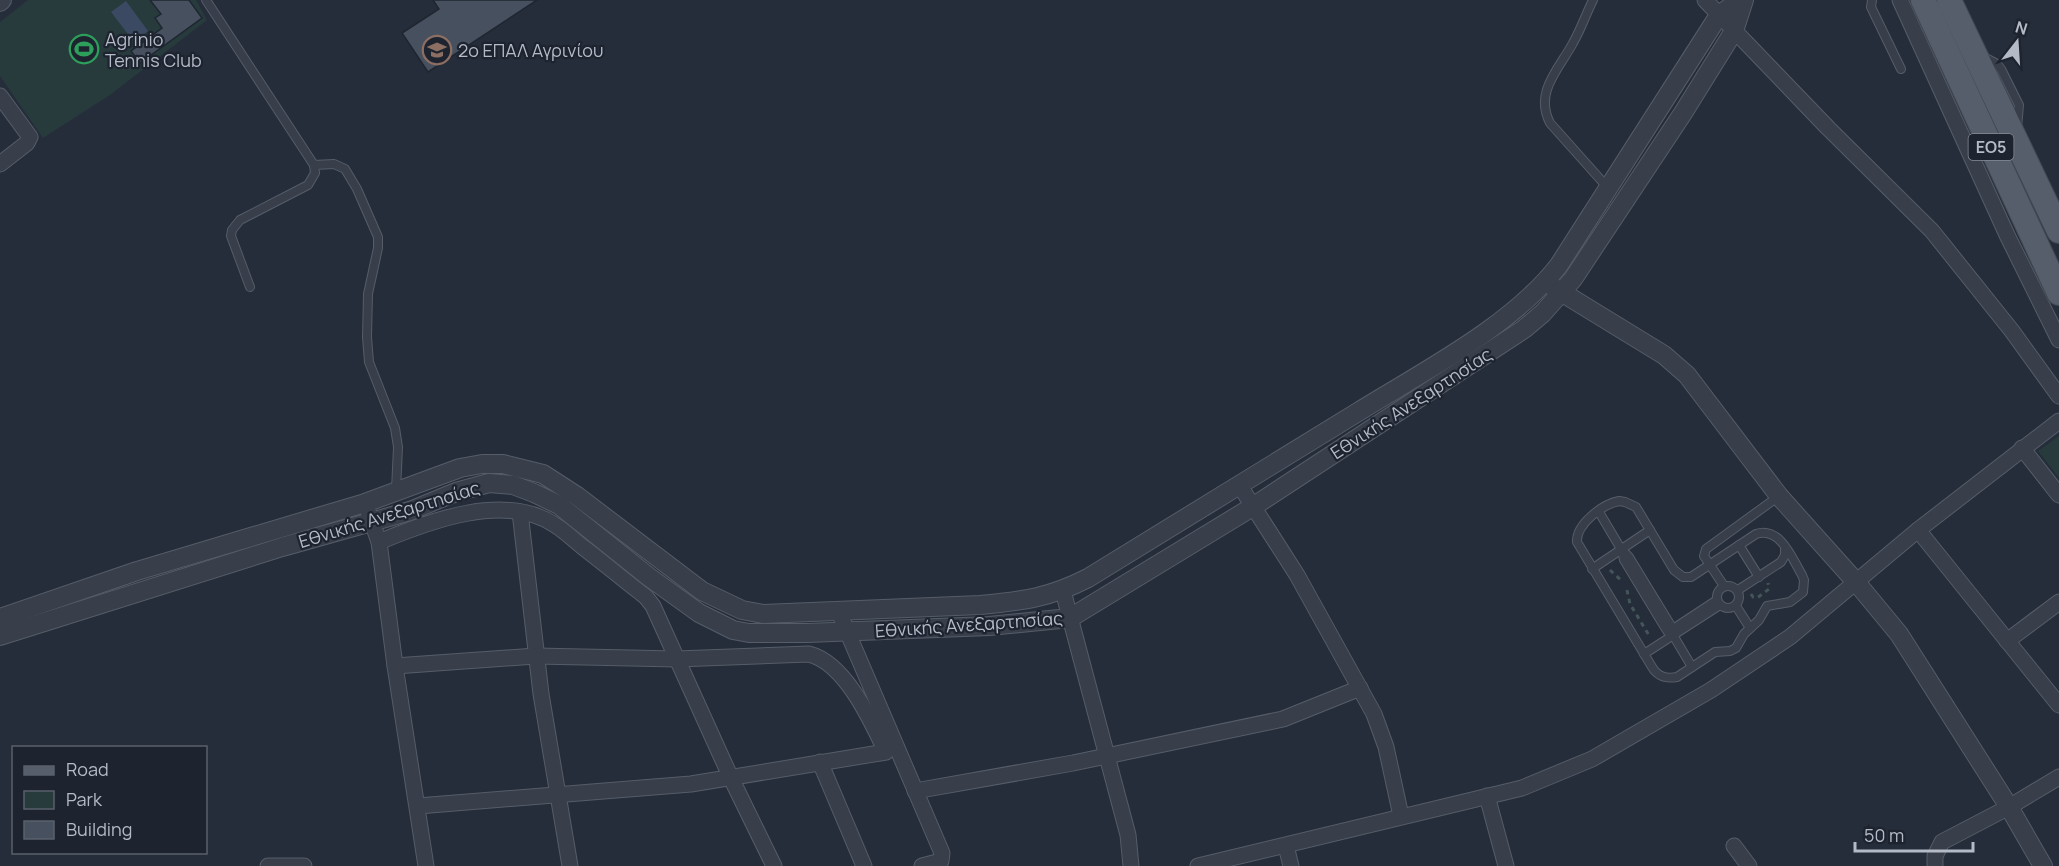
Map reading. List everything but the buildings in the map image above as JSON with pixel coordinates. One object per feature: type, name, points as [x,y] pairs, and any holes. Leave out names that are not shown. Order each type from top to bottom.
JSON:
[{"type":"main road","name":"ΕΟ5","points":[[1923,0],[2059,293]]},
{"type":"main road","name":"ΕΟ5","points":[[1949,0],[2015,138],[2056,215]]},
{"type":"street","points":[[1705,0],[1932,231],[2012,331],[2059,396]]},
{"type":"street","name":"Εθνικής Ανεξαρτησίας","points":[[0,618],[137,571],[365,502],[460,468],[482,464],[503,464],[543,474],[562,485],[702,591],[742,610],[763,614],[980,605],[1012,602],[1063,591],[1240,486],[1453,353],[1525,303],[1559,265],[1719,15],[1742,0]]},
{"type":"street","name":"Εθνικής Ανεξαρτησίας","points":[[0,636],[282,547],[410,511],[456,492],[489,483],[513,485],[559,506],[699,614],[733,630],[749,633],[989,626],[1070,618],[1254,506],[1524,329],[1562,293],[1683,113],[1734,31],[1742,0]]},
{"type":"street","points":[[1900,0],[2007,235],[2059,340]]},
{"type":"street","points":[[0,96],[30,137],[27,143],[0,164]]},
{"type":"street","points":[[1545,283],[1664,354],[1688,375],[1779,496],[1899,634],[2009,807],[2043,866]]},
{"type":"street","points":[[1198,866],[1531,785],[1573,768],[1711,690],[1790,637],[1918,530],[2022,448],[2059,422]]},
{"type":"street","points":[[2022,448],[2059,495]]},
{"type":"street","points":[[1240,486],[1297,575],[1374,714],[1382,733],[1396,784],[1401,816]]},
{"type":"street","points":[[365,502],[379,542],[395,666],[426,866]]},
{"type":"street","points":[[379,542],[451,516],[495,511],[520,512],[537,516],[555,525],[646,597],[653,606],[731,778],[774,866]]},
{"type":"street","points":[[520,512],[536,656],[570,866]]},
{"type":"street","points":[[1918,530],[2059,705]]},
{"type":"street","points":[[1063,591],[1128,835],[1131,866]]},
{"type":"street","points":[[2007,641],[2059,602]]},
{"type":"street","points":[[838,610],[942,856],[938,862],[922,866]]},
{"type":"street","points":[[395,666],[536,656],[677,659],[809,654],[828,662],[843,678],[855,695],[886,752],[691,784],[418,806]]},
{"type":"street","points":[[915,791],[1283,719],[1360,688]]},
{"type":"street","points":[[820,762],[864,866]]},
{"type":"street","points":[[1935,866],[1935,855],[1942,842],[2009,807],[2059,777]]},
{"type":"street","points":[[1487,796],[1506,866]]},
{"type":"street","points":[[1286,846],[1291,866]]},
{"type":"street","points":[[1734,846],[1749,866]]},
{"type":"street","points":[[268,866],[304,866]]},
{"type":"lane","points":[[207,0],[314,165],[315,173],[308,185],[240,220],[232,230],[231,237],[250,287]]},
{"type":"lane","points":[[1593,0],[1574,42],[1548,85],[1544,112],[1550,123],[1608,188]]},
{"type":"lane","points":[[1872,0],[1871,7],[1901,69]]},
{"type":"lane","points":[[314,165],[334,164],[345,169],[357,189],[378,237],[378,248],[368,294],[367,337],[369,362],[395,428],[398,447],[396,491]]},
{"type":"lane","points":[[1724,586],[1704,556],[1706,549],[1779,496]]},
{"type":"lane","points":[[1613,502],[1625,502],[1635,507],[1650,530],[1679,576],[1691,577],[1756,534],[1768,532],[1779,538],[1797,566],[1804,580],[1803,592],[1790,602],[1767,606],[1759,620],[1744,634],[1737,648],[1730,651],[1718,650],[1677,677],[1665,678],[1655,672],[1579,548],[1576,537],[1581,526],[1613,502]]},
{"type":"lane","points":[[1599,512],[1621,549],[1624,560],[1668,632],[1673,632]]},
{"type":"lane","points":[[1592,569],[1650,530]]},
{"type":"lane","points":[[1739,546],[1759,577]]},
{"type":"lane","points":[[1738,590],[1781,562],[1785,555],[1785,548]]},
{"type":"lane","points":[[1781,562],[1790,562],[1797,566]]},
{"type":"lane","points":[[1719,603],[1719,590],[1724,586],[1731,586],[1738,590]]},
{"type":"lane","points":[[1736,606],[1739,600],[1738,590]]},
{"type":"lane","points":[[1644,654],[1673,632],[1719,603]]},
{"type":"lane","points":[[1719,603],[1726,608],[1736,606]]},
{"type":"lane","points":[[1736,606],[1750,628]]},
{"type":"lane","points":[[1673,632],[1692,667]]},
{"type":"path","points":[[1604,561],[1611,572],[1626,585],[1630,604],[1656,646]]},
{"type":"green space","name":"Agrinio Tennis Club","points":[[28,0],[196,0],[207,20],[110,95],[43,138],[0,76],[0,22]]},
{"type":"green space","points":[[2059,436],[2059,478],[2038,451]]},
{"type":"water","points":[[126,1],[148,31],[134,42],[111,12]]},
{"type":"place","name":"Agrinio Tennis Club","points":[[84,49]]},
{"type":"place","name":"2ο ΕΠΑΛ Αγρινίου","points":[[437,50]]}]
